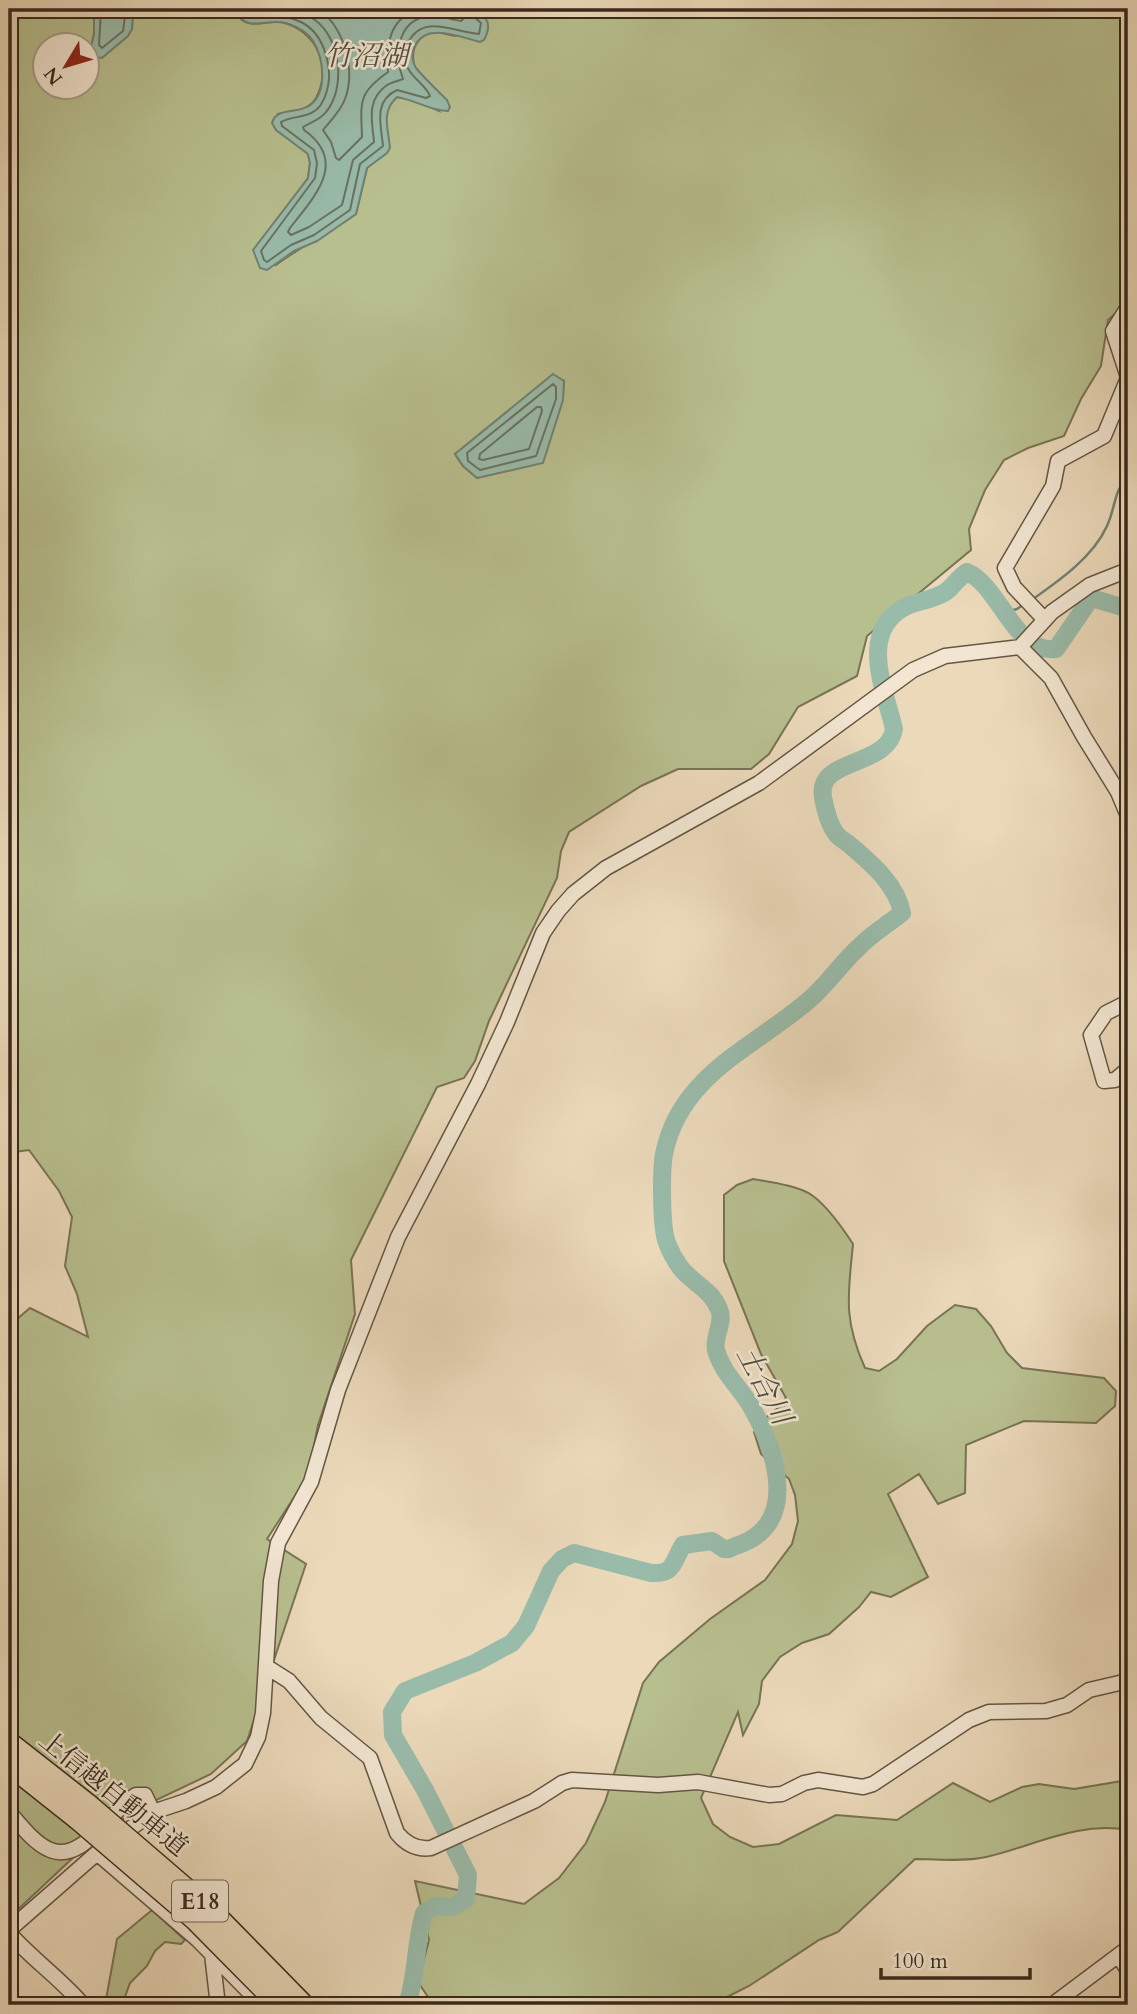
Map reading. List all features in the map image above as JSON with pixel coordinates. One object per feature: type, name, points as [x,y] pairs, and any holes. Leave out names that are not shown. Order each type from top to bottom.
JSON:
[{"type":"highway","name":"上信越自動車道","points":[[9,1743],[196,1920],[280,2005]]},
{"type":"highway","name":"上信越自動車道","points":[[9,1765],[83,1812],[209,1909],[303,2005]]},
{"type":"street","points":[[1045,620],[1014,587],[1005,568],[1053,486],[1058,461],[1104,436],[1128,377],[1113,331],[1128,307]]},
{"type":"street","points":[[83,2005],[9,1931],[97,1853],[153,1812],[216,1787],[244,1763],[258,1737],[267,1667],[273,1562],[278,1544],[311,1482],[338,1391],[398,1237],[478,1084],[538,945],[558,911],[589,880],[606,868],[759,783],[913,670],[945,656],[1020,647],[1045,620],[1090,585],[1128,570]]},
{"type":"street","points":[[1020,647],[1051,678],[1118,792],[1128,816]]},
{"type":"street","points":[[1128,1002],[1106,1013],[1090,1035],[1104,1081],[1115,1080],[1128,1069]]},
{"type":"street","points":[[267,1667],[289,1681],[321,1718],[370,1758],[397,1833],[414,1847],[425,1849],[534,1801],[562,1783],[572,1780],[668,1785],[698,1782],[769,1795],[782,1794],[804,1783],[818,1780],[863,1787],[873,1784],[979,1716],[989,1712],[1046,1711],[1067,1705],[1089,1690],[1128,1681]]},
{"type":"street","points":[[9,1812],[38,1842],[56,1852],[71,1852],[82,1846],[136,1795],[145,1795],[153,1812]]},
{"type":"street","points":[[97,1853],[154,1900],[262,2005]]},
{"type":"street","points":[[1052,2005],[1124,1952],[1128,1971]]},
{"type":"street","points":[[212,1954],[217,1997],[214,2005]]},
{"type":"shaded area","points":[[9,9],[94,9],[94,32],[32,32],[32,102],[102,102],[102,45],[132,29],[133,9],[234,9],[239,18],[246,22],[281,22],[304,33],[318,51],[323,74],[316,98],[309,106],[278,114],[299,146],[308,154],[310,163],[308,178],[268,234],[276,265],[356,214],[367,168],[376,160],[386,112],[397,97],[411,99],[439,111],[418,76],[413,57],[414,48],[425,34],[439,32],[456,36],[482,13],[470,9],[1128,9],[1128,302],[1108,320],[1101,366],[1081,399],[1064,436],[1028,448],[1004,460],[985,490],[969,529],[971,550],[867,636],[857,676],[798,707],[769,754],[751,769],[678,769],[641,786],[569,832],[561,851],[557,878],[489,1021],[475,1061],[464,1078],[437,1087],[351,1260],[355,1314],[318,1425],[308,1476],[267,1539],[306,1564],[247,1741],[211,1774],[135,1810],[79,1852],[9,1918],[9,1326],[30,1308],[88,1337],[77,1294],[65,1266],[72,1217],[59,1191],[29,1150],[14,1152],[9,1157]],"holes":[[[564,381],[558,415],[531,465],[477,478],[463,466],[455,454]]]},
{"type":"shaded area","points":[[753,1179],[793,1187],[813,1196],[830,1212],[853,1244],[850,1321],[865,1368],[879,1371],[897,1359],[927,1326],[955,1305],[976,1309],[991,1326],[1007,1353],[1022,1368],[1104,1378],[1116,1391],[1115,1406],[1096,1423],[1024,1421],[966,1445],[965,1493],[938,1504],[919,1474],[888,1494],[928,1577],[891,1597],[871,1592],[859,1607],[829,1634],[802,1643],[780,1657],[762,1681],[759,1704],[743,1735],[738,1712],[701,1798],[713,1824],[730,1837],[753,1847],[779,1844],[836,1815],[897,1820],[953,1783],[990,1802],[1022,1787],[1039,1784],[1074,1789],[1128,1780],[1128,1830],[1110,1828],[1074,1832],[978,1859],[915,1859],[838,1932],[819,1940],[749,1986],[725,1998],[707,2003],[429,2005],[430,2000],[418,1982],[429,1940],[415,1881],[524,1904],[559,1878],[586,1843],[605,1802],[643,1683],[659,1662],[710,1619],[765,1580],[792,1544],[798,1521],[795,1495],[789,1479],[761,1454],[754,1432],[786,1398],[761,1354],[724,1261],[724,1195],[737,1185]]},
{"type":"shaded area","points":[[152,1910],[185,1940],[181,1944],[165,1942],[130,1983],[122,2005],[105,2005],[117,1939]]},
{"type":"water","points":[[94,9],[133,9],[132,29],[128,36],[102,58],[102,32],[94,32]]},
{"type":"water","name":"竹沼湖","points":[[234,9],[470,9],[481,14],[488,24],[487,34],[480,42],[444,33],[427,35],[420,39],[413,52],[414,63],[447,100],[450,107],[448,111],[397,97],[387,114],[390,148],[367,168],[356,214],[267,270],[260,268],[253,250],[308,178],[310,163],[308,154],[276,130],[272,123],[278,115],[309,106],[315,100],[322,84],[322,66],[317,48],[302,30],[281,22],[249,23],[240,18]]},
{"type":"water","points":[[553,374],[564,381],[563,400],[543,463],[477,478],[463,466],[455,454]]},
{"type":"waterway","points":[[1033,599],[1075,567],[1093,548],[1107,526],[1117,494],[1128,475]]},
{"type":"waterway","name":"土合川","points":[[407,2005],[424,1913],[436,1906],[453,1907],[466,1899],[468,1875],[425,1790],[393,1735],[392,1712],[405,1691],[475,1663],[512,1643],[526,1626],[551,1571],[562,1559],[574,1553],[651,1573],[665,1572],[672,1566],[683,1545],[712,1541],[724,1549],[729,1549],[750,1540],[766,1526],[774,1511],[776,1476],[767,1439],[752,1408],[723,1366],[716,1350],[721,1319],[719,1309],[711,1296],[680,1267],[667,1243],[662,1199],[664,1154],[673,1126],[686,1103],[703,1083],[722,1065],[809,1000],[865,942],[902,913],[889,884],[835,832],[823,797],[824,784],[830,775],[879,750],[889,741],[894,729],[878,662],[883,630],[892,617],[907,606],[942,594],[967,572],[989,591],[1019,631],[1042,648],[1056,649],[1089,601],[1095,599],[1128,609]]},
{"type":"waterway","points":[[1006,612],[1024,604]]}]
